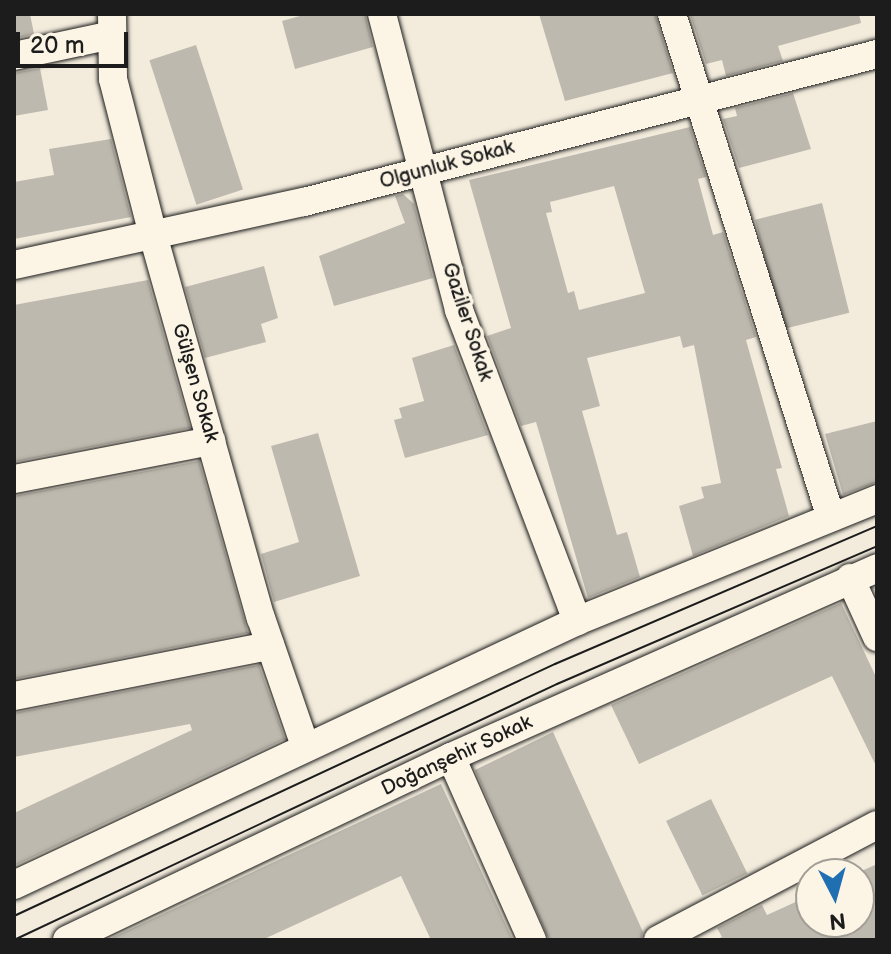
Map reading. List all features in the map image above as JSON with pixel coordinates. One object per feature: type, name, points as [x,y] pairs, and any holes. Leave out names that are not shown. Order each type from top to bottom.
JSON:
[{"type":"street","name":"Gaziler Sokak","points":[[382,14],[459,310],[577,621]]},
{"type":"street","points":[[672,14],[831,518]]},
{"type":"street","points":[[14,56],[112,25]]},
{"type":"street","name":"Gülşen Sokak","points":[[112,25],[113,79],[153,235],[270,646],[305,746]]},
{"type":"street","name":"Olgunluk Sokak","points":[[14,265],[422,172],[697,96],[877,54]]},
{"type":"street","points":[[14,479],[211,441]]},
{"type":"street","points":[[14,885],[577,621],[877,499]]},
{"type":"street","name":"Doğanşehir Sokak","points":[[67,940],[451,757],[877,568]]},
{"type":"street","points":[[850,578],[877,637]]},
{"type":"street","points":[[14,696],[270,646]]},
{"type":"street","points":[[451,757],[532,940]]},
{"type":"street","points":[[658,940],[877,825]]},
{"type":"building","points":[[14,14],[30,14],[34,34],[14,39]]},
{"type":"building","points":[[307,14],[365,14],[373,47],[295,69],[282,21]]},
{"type":"building","points":[[539,14],[655,14],[673,73],[565,101]]},
{"type":"building","points":[[690,14],[859,14],[861,23],[778,46],[783,61],[726,76],[722,60],[706,64]]},
{"type":"building","points":[[196,45],[243,190],[196,205],[149,60]]},
{"type":"building","points":[[40,68],[48,110],[14,116],[14,73]]},
{"type":"building","points":[[793,93],[811,149],[739,168],[723,119],[737,116],[735,108]]},
{"type":"building","points":[[690,127],[706,177],[698,179],[713,235],[723,232],[756,337],[746,340],[782,468],[776,469],[789,516],[693,556],[679,506],[704,498],[701,487],[721,483],[694,345],[683,348],[680,336],[587,358],[600,406],[582,411],[617,535],[627,532],[640,577],[588,598],[536,422],[521,426],[487,336],[511,328],[469,180]],"holes":[[[614,186],[645,293],[579,310],[574,291],[568,293],[546,213],[552,212],[550,202]]]},
{"type":"building","points":[[111,139],[131,217],[14,239],[14,182],[54,175],[49,149]]},
{"type":"building","points":[[403,194],[414,204],[433,278],[334,306],[319,256],[405,223],[395,196]]},
{"type":"building","points":[[822,203],[849,313],[782,329],[755,220]]},
{"type":"building","points":[[264,266],[278,318],[261,324],[266,342],[205,358],[185,287]]},
{"type":"building","points":[[148,280],[190,428],[14,462],[14,305]]},
{"type":"building","points":[[454,345],[488,435],[405,458],[394,420],[402,418],[399,408],[424,401],[412,358]]},
{"type":"building","points":[[877,421],[877,482],[843,495],[825,434]]},
{"type":"building","points":[[318,433],[360,576],[274,602],[261,554],[299,542],[271,446]]},
{"type":"building","points":[[199,461],[248,633],[14,679],[14,496]]},
{"type":"building","points":[[841,603],[877,679],[877,768],[832,676],[639,764],[611,705]]},
{"type":"building","points":[[259,665],[285,739],[14,866],[14,813],[192,730],[190,724],[14,757],[14,713]]},
{"type":"building","points":[[553,732],[643,932],[641,940],[549,940],[475,770]]},
{"type":"building","points":[[441,784],[513,940],[431,940],[401,876],[262,940],[107,940]]},
{"type":"building","points":[[711,799],[747,874],[702,896],[666,821]]},
{"type":"building","points":[[875,865],[877,940],[714,940],[722,937],[717,928],[762,905],[767,915],[795,902],[795,938],[875,938]]},
{"type":"tram line","points":[[14,916],[555,664],[877,526]]},
{"type":"tram line","points":[[14,940],[557,684],[877,546]]}]
